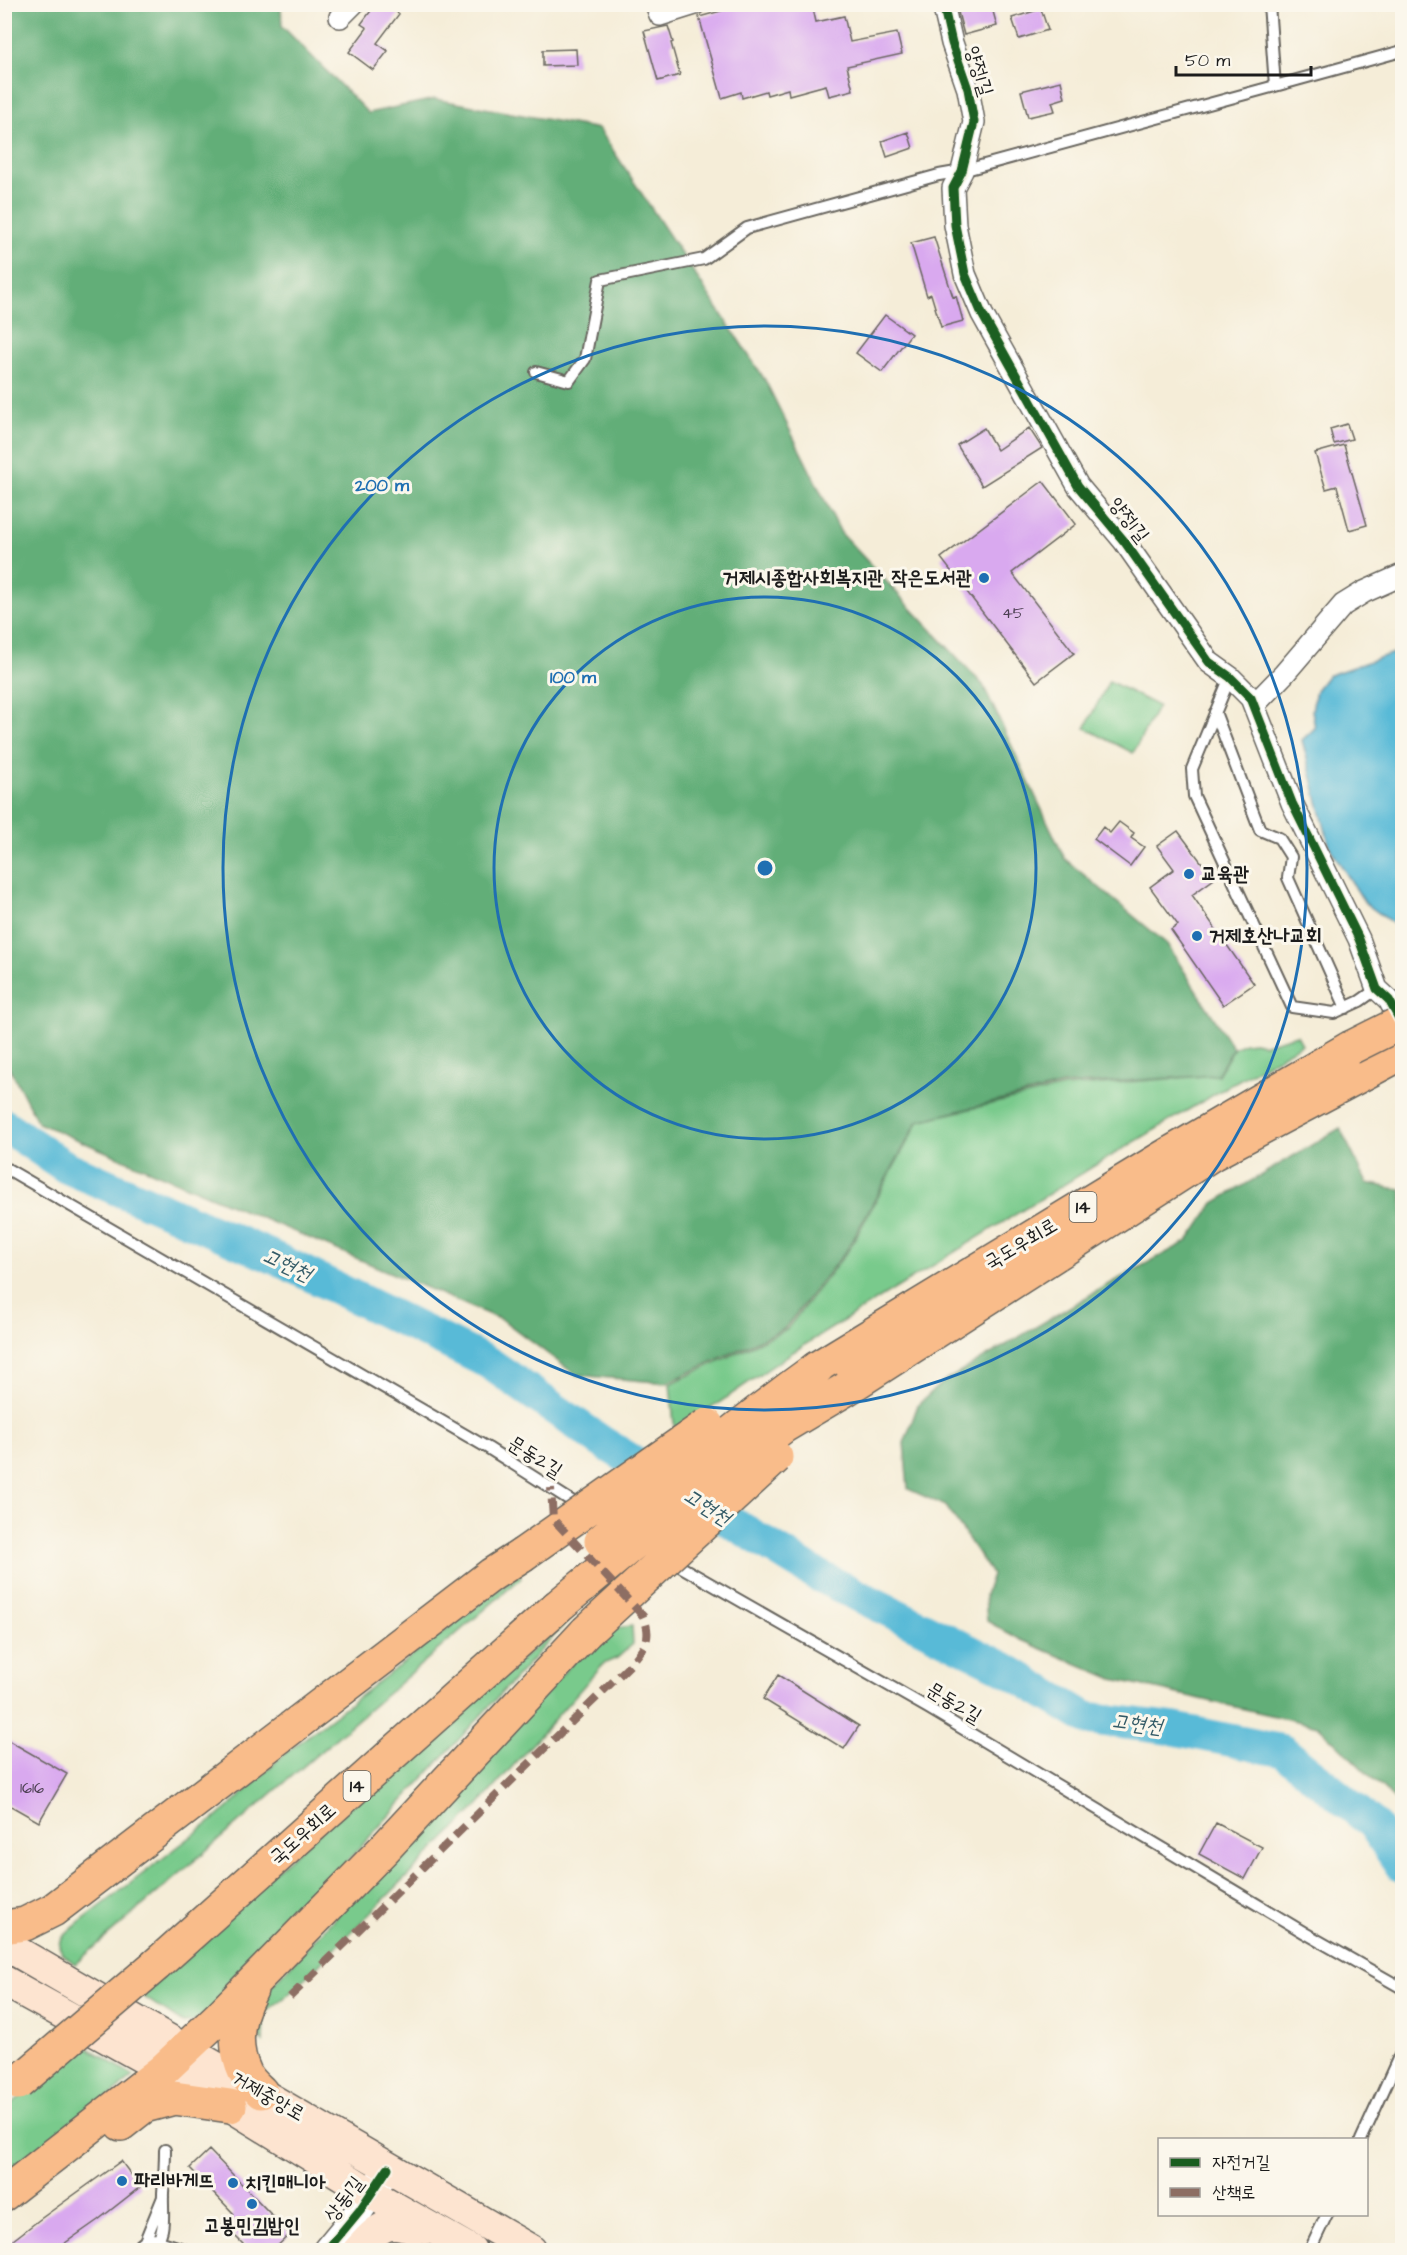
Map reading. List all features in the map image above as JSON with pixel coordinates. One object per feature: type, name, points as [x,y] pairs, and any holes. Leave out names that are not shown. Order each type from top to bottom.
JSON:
[{"type":"highway","name":"14","points":[[1356,1060],[1402,1023]]},
{"type":"highway","name":"14","points":[[1356,1060],[1402,1053]]},
{"type":"highway","name":"국도우회로","points":[[817,1368],[1155,1163],[1356,1060]]},
{"type":"highway","name":"국도우회로","points":[[846,1389],[1356,1060]]},
{"type":"highway","name":"14","points":[[548,1601],[689,1465],[761,1408],[817,1368]]},
{"type":"highway","points":[[6,1943],[24,1924],[53,1910],[491,1575],[737,1404],[817,1368]]},
{"type":"highway","name":"14","points":[[548,1601],[784,1426],[846,1389]]},
{"type":"highway","points":[[4,2194],[174,2059],[218,2018],[384,1848],[586,1632],[806,1430],[846,1389]]},
{"type":"highway","name":"국도우회로","points":[[9,2081],[548,1601]]},
{"type":"highway","points":[[258,1977],[242,2006],[237,2029],[238,2053],[245,2075],[261,2092]]},
{"type":"highway","points":[[4,2200],[55,2174],[144,2106],[174,2098],[230,2106]]},
{"type":"main road","name":"거제중앙로","points":[[6,1943],[174,2059],[230,2106],[377,2197],[471,2250]]},
{"type":"main road","name":"거제중앙로","points":[[4,1981],[174,2059],[261,2092],[531,2250]]},
{"type":"main road","points":[[342,2246],[383,2228],[396,2225],[404,2228],[433,2229]]},
{"type":"street","points":[[656,4],[660,15],[695,4]]},
{"type":"street","name":"양정1길","points":[[943,4],[952,43],[968,89],[974,122],[962,171],[953,188],[955,225],[965,274],[982,314],[1078,486],[1124,541],[1209,662],[1230,677],[1251,698],[1292,803],[1359,939],[1377,989],[1389,1000],[1402,1023]]},
{"type":"street","points":[[1254,705],[1284,674],[1343,605],[1364,592],[1402,575]]},
{"type":"street","points":[[323,2162],[343,2186],[347,2199],[348,2212],[342,2246]]},
{"type":"street","name":"상동1길","points":[[342,2246],[394,2171]]},
{"type":"lane","points":[[1269,4],[1275,86]]},
{"type":"lane","points":[[536,372],[568,381],[585,359],[600,280],[704,259],[747,228],[1402,51]]},
{"type":"lane","points":[[1230,677],[1192,770],[1194,796],[1292,1007],[1334,1013],[1377,989]]},
{"type":"lane","points":[[1215,712],[1260,830],[1278,838],[1291,857],[1287,878],[1346,1008]]},
{"type":"lane","name":"문동2길","points":[[4,1167],[488,1448],[654,1550],[928,1708],[1305,1933],[1402,1988]]},
{"type":"lane","points":[[1362,2138],[1402,2050]]},
{"type":"lane","points":[[150,2250],[163,2232],[165,2150]]},
{"type":"lane","points":[[134,2250],[147,2237],[163,2197]]},
{"type":"lane","points":[[1310,2250],[1326,2216]]},
{"type":"lane","points":[[147,2237],[186,2250]]},
{"type":"green space","points":[[5,4],[281,5],[282,26],[368,113],[435,99],[599,129],[765,380],[841,533],[983,685],[1065,859],[1167,944],[1233,1048],[1217,1075],[1063,1085],[918,1121],[848,1248],[785,1328],[667,1383],[576,1375],[504,1321],[38,1123],[5,1059]]},
{"type":"green space","points":[[1109,681],[1158,706],[1133,753],[1085,728]]},
{"type":"green space","points":[[1297,1035],[1302,1044],[1094,1166],[793,1352],[675,1433],[670,1384],[787,1329],[850,1248],[919,1121],[1064,1087],[1218,1075],[1234,1048],[1244,1043],[1265,1044]]},
{"type":"green space","points":[[1340,1128],[1367,1183],[1402,1190],[1402,1807],[1318,1726],[1113,1679],[1021,1640],[987,1621],[985,1595],[992,1574],[946,1506],[908,1489],[904,1443],[918,1405],[940,1384],[1105,1286],[1188,1241],[1214,1203]]},
{"type":"green space","points":[[519,1574],[521,1578],[75,1964],[67,1958],[59,1947],[60,1943],[66,1934],[80,1922],[227,1809],[284,1754]]},
{"type":"green space","points":[[574,1614],[210,2011],[193,2022],[183,2023],[135,1991]]},
{"type":"green space","points":[[632,1626],[633,1644],[617,1658],[603,1664],[475,1809],[288,1995],[264,2013],[263,2042],[254,2032],[260,1998],[604,1629]]},
{"type":"green space","points":[[80,2043],[134,2076],[5,2184],[4,2111]]},
{"type":"water","points":[[1402,650],[1402,930],[1365,903],[1330,848],[1302,740],[1315,728],[1312,710],[1316,690],[1327,676]]},
{"type":"building","points":[[376,4],[386,4],[399,14],[377,43],[388,51],[373,70],[349,52],[367,28],[361,24]]},
{"type":"building","points":[[746,4],[812,4],[816,22],[844,16],[850,42],[897,33],[902,54],[847,66],[853,90],[829,96],[826,85],[789,95],[788,89],[767,95],[766,91],[742,98],[741,92],[722,98],[699,17]]},
{"type":"building","points":[[982,4],[991,4],[997,26],[964,35],[958,12]]},
{"type":"building","points":[[1041,9],[1048,30],[1019,39],[1012,18]]},
{"type":"building","points":[[668,26],[680,75],[658,81],[644,31]]},
{"type":"building","points":[[576,49],[577,65],[543,66],[543,50]]},
{"type":"building","points":[[1061,81],[1065,98],[1052,102],[1055,111],[1028,117],[1021,91]]},
{"type":"building","points":[[908,132],[913,148],[887,157],[882,141]]},
{"type":"building","points":[[934,237],[963,321],[941,327],[931,294],[927,296],[911,243]]},
{"type":"building","points":[[885,315],[911,334],[882,372],[856,353]]},
{"type":"building","points":[[1347,424],[1352,439],[1334,444],[1330,429]]},
{"type":"building","points":[[984,428],[997,450],[1029,428],[1042,448],[982,486],[957,445]]},
{"type":"building","points":[[1344,445],[1367,525],[1349,530],[1337,486],[1326,489],[1315,453]]},
{"type":"building","points":[[1043,481],[1076,524],[1012,573],[1074,653],[1036,682],[941,558]]},
{"type":"building","points":[[1119,822],[1134,833],[1131,838],[1144,847],[1130,866],[1094,839],[1103,827],[1110,833]]},
{"type":"building","points":[[1178,831],[1214,879],[1192,895],[1254,984],[1223,1005],[1171,930],[1178,925],[1150,887],[1174,869],[1157,846]]},
{"type":"building","points":[[778,1675],[859,1726],[844,1749],[763,1699]]},
{"type":"building","points":[[4,1738],[67,1774],[39,1822],[4,1802]]},
{"type":"building","points":[[1216,1823],[1262,1847],[1245,1879],[1199,1854]]},
{"type":"building","points":[[209,2150],[290,2234],[273,2250],[249,2250],[223,2224],[234,2214],[190,2168]]},
{"type":"building","points":[[121,2161],[140,2187],[98,2220],[55,2250],[4,2250],[4,2247],[39,2220]]},
{"type":"waterway","name":"고현천","points":[[4,1125],[66,1167],[275,1258],[489,1363],[602,1442],[817,1575],[1004,1668],[1086,1718],[1175,1729],[1283,1751],[1373,1824],[1402,1867]]},
{"type":"marked path","points":[[290,1997],[631,1664],[644,1647],[647,1630],[643,1616],[553,1519],[551,1488]]},
{"type":"cycle path","points":[[943,4],[952,43],[968,89],[974,122],[962,171],[953,188],[955,225],[965,274],[982,314],[1078,486],[1124,541],[1209,662],[1230,677],[1251,698],[1292,803],[1359,939],[1377,989],[1389,1000],[1402,1024]]},
{"type":"cycle path","points":[[327,2250],[360,2210],[388,2168]]},
{"type":"place","name":"거제시종합사회복지관 작은도서관","points":[[984,578]]},
{"type":"place","name":"교육관","points":[[1189,874]]},
{"type":"place","name":"거제호산나교회","points":[[1197,936]]},
{"type":"place","name":"파리바게뜨","points":[[122,2181]]},
{"type":"place","name":"치킨매니아","points":[[233,2183]]},
{"type":"place","name":"고봉민김밥인","points":[[252,2204]]}]
